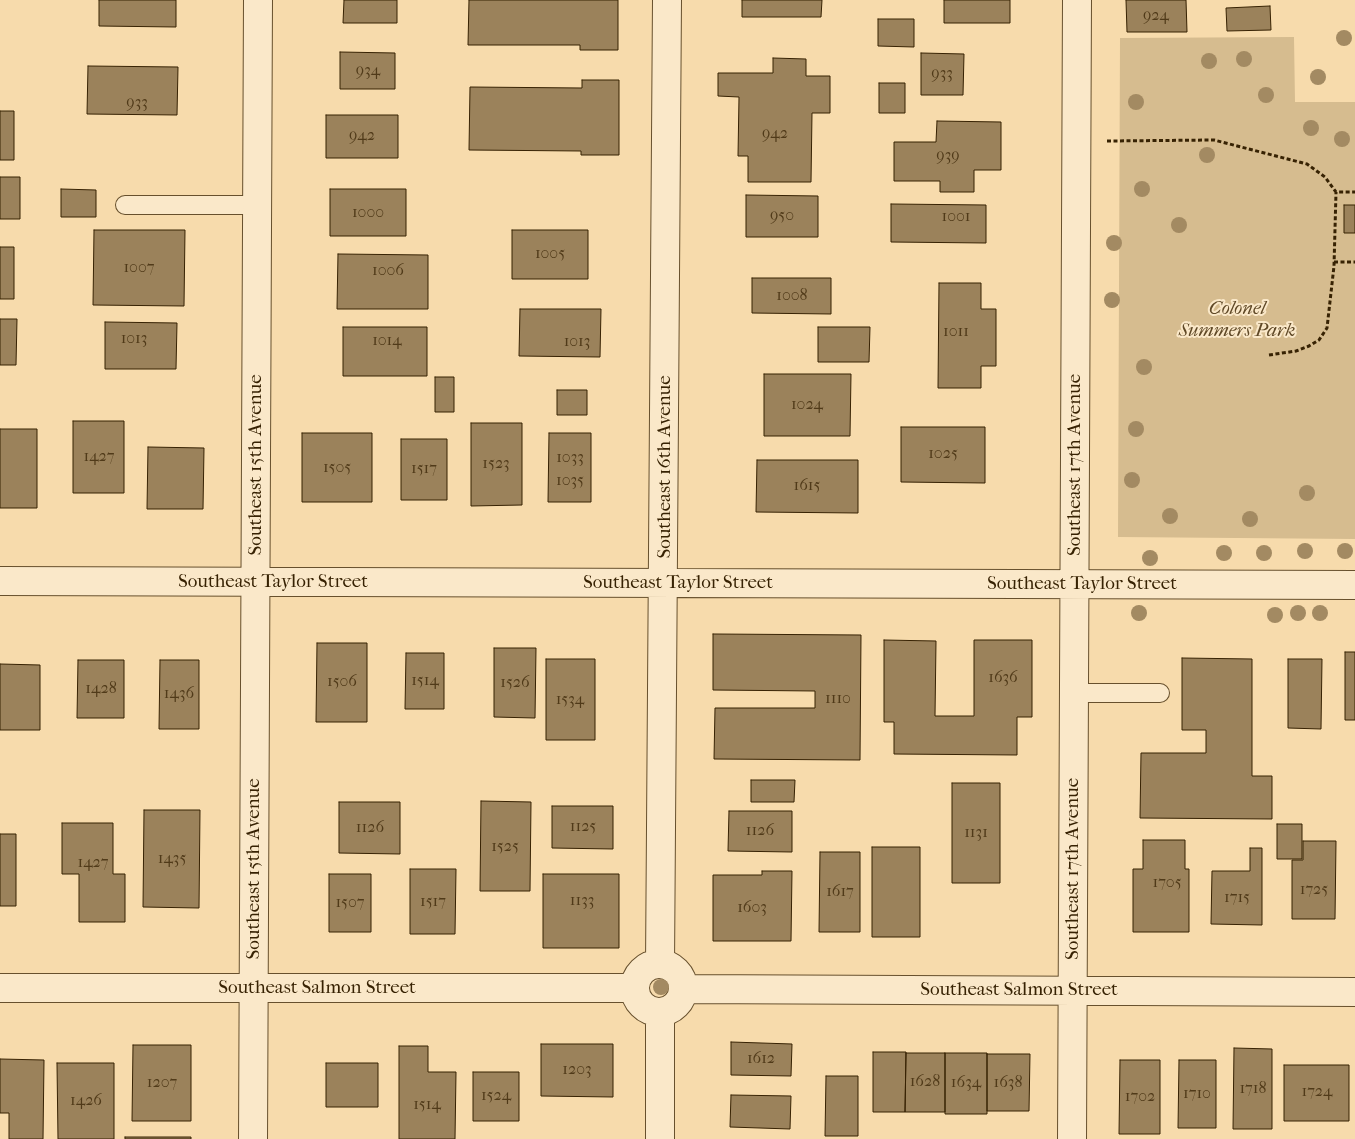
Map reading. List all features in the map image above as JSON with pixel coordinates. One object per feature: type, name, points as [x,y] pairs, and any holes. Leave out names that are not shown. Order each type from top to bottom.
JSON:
[{"type":"street","name":"Southeast 15th Avenue","points":[[253,1139],[258,0]]},
{"type":"street","name":"Southeast 16th Avenue","points":[[660,964],[667,0]]},
{"type":"street","name":"Southeast 17th Avenue","points":[[1072,1139],[1077,0]]},
{"type":"street","name":"Southeast Taylor Street","points":[[0,581],[1355,585]]},
{"type":"street","points":[[660,964],[668,966],[679,975],[683,989],[679,1002],[674,1008],[652,1012],[639,1003],[634,988],[639,974],[652,965],[660,964]]},
{"type":"street","name":"Southeast Salmon Street","points":[[0,988],[634,988]]},
{"type":"street","name":"Southeast Salmon Street","points":[[683,989],[1355,992]]},
{"type":"street","points":[[660,1012],[660,1139]]},
{"type":"lane","points":[[125,205],[257,205]]},
{"type":"lane","points":[[1074,693],[1160,693]]},
{"type":"path","points":[[1077,136],[1112,142],[1214,140],[1307,164],[1325,177],[1336,192],[1334,262],[1327,328],[1319,340],[1313,341],[1296,351],[1269,355]]},
{"type":"path","points":[[1336,192],[1355,192]]},
{"type":"path","points":[[1334,262],[1355,262]]},
{"type":"green space","name":"Colonel Summers Park","points":[[1294,37],[1295,102],[1355,102],[1355,539],[1118,537],[1120,38]]},
{"type":"building","points":[[99,0],[176,0],[176,27],[99,26]]},
{"type":"building","points":[[344,0],[397,0],[397,23],[343,23]]},
{"type":"building","points":[[469,0],[618,0],[618,50],[580,50],[580,45],[468,45]]},
{"type":"building","points":[[742,0],[822,0],[821,17],[742,17]]},
{"type":"building","points":[[944,0],[1010,0],[1010,23],[944,23]]},
{"type":"building","points":[[1126,0],[1186,0],[1187,32],[1127,32]]},
{"type":"building","points":[[1270,6],[1271,30],[1227,31],[1226,8]]},
{"type":"building","points":[[878,19],[914,19],[914,47],[878,46]]},
{"type":"building","points":[[340,52],[395,53],[395,89],[340,89]]},
{"type":"building","points":[[921,53],[964,54],[963,95],[921,95]]},
{"type":"building","points":[[773,58],[806,59],[806,76],[830,76],[830,113],[812,113],[811,182],[748,182],[748,156],[738,156],[739,97],[718,96],[718,73],[773,73]]},
{"type":"building","points":[[88,66],[178,67],[177,115],[87,114]]},
{"type":"building","points":[[582,80],[619,80],[619,155],[581,155],[581,151],[469,150],[470,87],[582,88]]},
{"type":"building","points":[[879,83],[905,83],[905,113],[879,113]]},
{"type":"building","points":[[0,111],[14,111],[14,160],[0,160]]},
{"type":"building","points":[[326,115],[398,115],[398,158],[326,158]]},
{"type":"building","points":[[937,121],[1001,122],[1001,170],[974,170],[974,192],[940,192],[940,181],[894,181],[894,142],[936,142]]},
{"type":"building","points":[[0,177],[20,177],[20,219],[0,219]]},
{"type":"building","points":[[61,189],[96,190],[96,217],[61,217]]},
{"type":"building","points":[[330,189],[406,189],[406,236],[330,236]]},
{"type":"building","points":[[746,195],[818,196],[818,237],[746,237]]},
{"type":"building","points":[[891,204],[986,205],[986,243],[891,242]]},
{"type":"building","points":[[1344,205],[1355,205],[1355,233],[1344,233]]},
{"type":"building","points":[[94,230],[185,230],[184,306],[93,305]]},
{"type":"building","points":[[512,230],[588,230],[588,279],[512,279]]},
{"type":"building","points":[[0,247],[14,247],[14,299],[0,299]]},
{"type":"building","points":[[338,254],[428,255],[428,309],[337,309]]},
{"type":"building","points":[[752,278],[831,278],[831,314],[752,313]]},
{"type":"building","points":[[939,283],[981,283],[981,309],[996,309],[996,366],[981,366],[981,388],[938,388]]},
{"type":"building","points":[[520,309],[601,309],[600,357],[519,356]]},
{"type":"building","points":[[0,319],[17,319],[16,365],[0,365]]},
{"type":"building","points":[[105,322],[177,323],[176,369],[105,369]]},
{"type":"building","points":[[343,327],[427,327],[427,376],[343,376]]},
{"type":"building","points":[[818,327],[870,327],[869,362],[818,362]]},
{"type":"building","points":[[764,374],[851,374],[850,436],[764,436]]},
{"type":"building","points":[[435,377],[454,377],[454,412],[435,412]]},
{"type":"building","points":[[557,390],[587,390],[587,415],[557,415]]},
{"type":"building","points":[[73,421],[124,421],[124,493],[73,493]]},
{"type":"building","points":[[471,423],[522,423],[522,505],[471,506]]},
{"type":"building","points":[[901,427],[985,427],[985,483],[901,482]]},
{"type":"building","points":[[0,429],[37,429],[37,508],[0,508]]},
{"type":"building","points":[[302,433],[372,433],[372,502],[302,502]]},
{"type":"building","points":[[549,433],[591,433],[591,502],[548,502]]},
{"type":"building","points":[[401,439],[447,439],[447,500],[401,500]]},
{"type":"building","points":[[148,447],[204,448],[203,509],[147,509]]},
{"type":"building","points":[[757,460],[858,460],[858,513],[756,512]]},
{"type":"building","points":[[713,634],[861,635],[860,760],[714,759],[715,708],[815,708],[815,691],[713,690]]},
{"type":"building","points":[[884,640],[936,641],[935,716],[974,716],[974,640],[1032,640],[1032,717],[1017,717],[1017,755],[894,754],[894,722],[884,722]]},
{"type":"building","points":[[317,643],[367,643],[367,722],[316,722]]},
{"type":"building","points":[[494,648],[536,648],[535,718],[494,717]]},
{"type":"building","points":[[1345,652],[1355,652],[1355,720],[1345,720]]},
{"type":"building","points":[[406,653],[444,653],[444,709],[405,709]]},
{"type":"building","points":[[1182,658],[1252,659],[1252,776],[1272,776],[1272,819],[1140,818],[1141,753],[1206,753],[1206,730],[1182,730]]},
{"type":"building","points":[[546,659],[595,659],[595,740],[546,740]]},
{"type":"building","points":[[1288,659],[1322,659],[1321,729],[1288,728]]},
{"type":"building","points":[[78,660],[124,660],[124,718],[77,718]]},
{"type":"building","points":[[160,660],[199,660],[199,729],[159,729]]},
{"type":"building","points":[[0,664],[40,665],[40,730],[0,730]]},
{"type":"building","points":[[751,780],[795,780],[794,802],[751,802]]},
{"type":"building","points":[[952,783],[1000,783],[1000,883],[952,883]]},
{"type":"building","points":[[481,801],[531,802],[530,891],[480,891]]},
{"type":"building","points":[[339,802],[400,802],[400,854],[339,853]]},
{"type":"building","points":[[552,806],[613,806],[613,849],[552,848]]},
{"type":"building","points":[[144,810],[200,810],[199,908],[143,907]]},
{"type":"building","points":[[729,811],[792,811],[792,852],[728,851]]},
{"type":"building","points":[[62,823],[113,823],[113,874],[125,874],[125,922],[79,922],[79,874],[62,874]]},
{"type":"building","points":[[1277,824],[1302,824],[1302,859],[1277,859]]},
{"type":"building","points":[[0,834],[16,834],[16,906],[0,906]]},
{"type":"building","points":[[1143,840],[1185,840],[1185,869],[1189,869],[1189,932],[1133,932],[1133,869],[1143,869]]},
{"type":"building","points":[[1303,841],[1336,841],[1335,919],[1292,919],[1292,860],[1303,860]]},
{"type":"building","points":[[872,847],[920,847],[920,937],[872,937]]},
{"type":"building","points":[[1250,848],[1262,848],[1262,925],[1211,924],[1212,871],[1250,871]]},
{"type":"building","points":[[820,852],[860,852],[860,932],[819,932]]},
{"type":"building","points":[[410,869],[456,869],[455,934],[410,934]]},
{"type":"building","points":[[762,871],[792,871],[791,941],[713,941],[713,875],[762,875]]},
{"type":"building","points":[[329,874],[371,874],[371,932],[329,932]]},
{"type":"building","points":[[543,874],[619,874],[619,948],[543,948]]},
{"type":"building","points":[[731,1042],[792,1044],[791,1076],[731,1075]]},
{"type":"building","points":[[541,1044],[613,1044],[613,1097],[541,1096]]},
{"type":"building","points":[[133,1045],[191,1045],[191,1121],[132,1121]]},
{"type":"building","points":[[399,1046],[428,1046],[428,1072],[456,1072],[455,1139],[399,1139]]},
{"type":"building","points":[[1234,1048],[1272,1049],[1272,1129],[1233,1129]]},
{"type":"building","points":[[873,1052],[906,1052],[905,1112],[873,1112]]},
{"type":"building","points":[[906,1053],[945,1053],[945,1112],[905,1112]]},
{"type":"building","points":[[945,1053],[987,1053],[987,1114],[945,1114]]},
{"type":"building","points":[[987,1054],[1030,1054],[1029,1111],[987,1111]]},
{"type":"building","points":[[0,1059],[44,1060],[43,1139],[9,1139],[9,1113],[0,1113]]},
{"type":"building","points":[[1120,1060],[1160,1060],[1160,1134],[1119,1134]]},
{"type":"building","points":[[1179,1060],[1216,1060],[1216,1128],[1178,1128]]},
{"type":"building","points":[[57,1063],[114,1063],[114,1139],[58,1139]]},
{"type":"building","points":[[326,1063],[378,1063],[378,1107],[326,1107]]},
{"type":"building","points":[[1284,1065],[1349,1065],[1349,1121],[1284,1121]]},
{"type":"building","points":[[473,1072],[519,1072],[519,1121],[473,1121]]},
{"type":"building","points":[[826,1076],[858,1076],[858,1136],[825,1136]]},
{"type":"building","points":[[731,1095],[791,1096],[790,1129],[730,1127]]},
{"type":"building","points":[[125,1137],[191,1137],[191,1139],[125,1139]]}]
